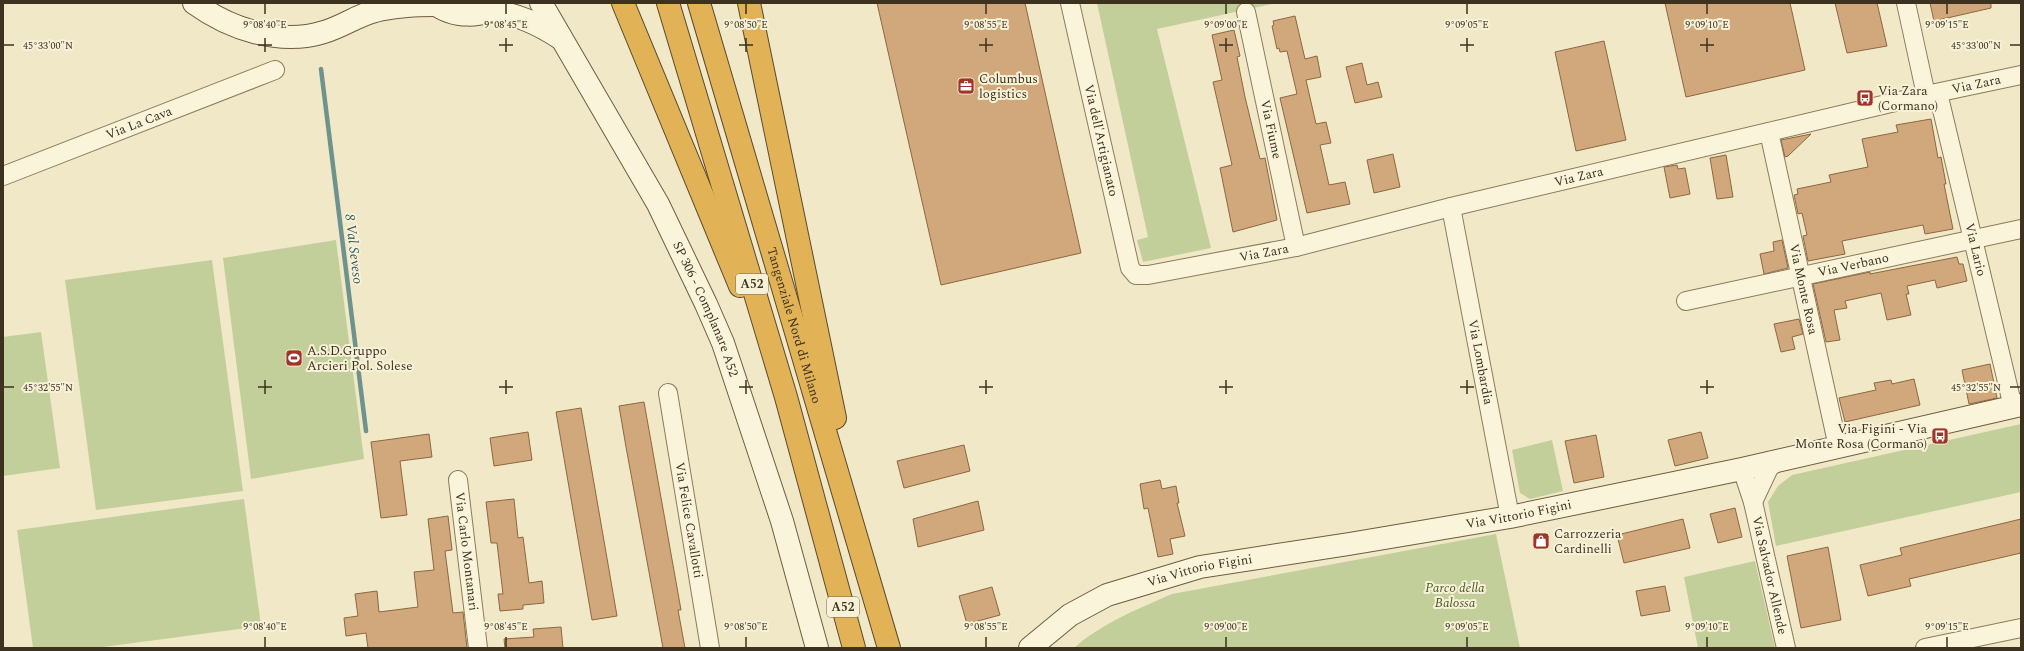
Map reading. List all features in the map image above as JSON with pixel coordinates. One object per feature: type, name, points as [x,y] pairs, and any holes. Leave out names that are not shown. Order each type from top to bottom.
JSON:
[{"type":"highway","points":[[622,3],[786,397]]},
{"type":"highway","name":"A52","points":[[668,3],[786,397],[854,648]]},
{"type":"highway","name":"Tangenziale Nord di Milano","points":[[699,3],[889,648]]},
{"type":"highway","points":[[749,3],[864,561]]},
{"type":"street","points":[[194,3],[221,20],[242,28],[273,36],[298,37],[324,32],[378,7],[435,4],[449,11],[463,15],[482,13],[496,6],[528,19],[560,38]]},
{"type":"street","name":"SP 306 - Complanare A52","points":[[541,3],[658,204],[723,343],[780,514],[817,648]]},
{"type":"street","name":"Via dell'Artigianato","points":[[1070,3],[1130,268],[1136,275]]},
{"type":"street","name":"Via Lario","points":[[1906,3],[1973,240],[2017,406]]},
{"type":"street","name":"Via Fiume","points":[[1246,12],[1296,247]]},
{"type":"street","name":"Via La Cava","points":[[3,176],[275,70]]},
{"type":"street","name":"Via Zara","points":[[1136,275],[1148,275],[1296,247],[1451,207],[1932,94],[2021,75]]},
{"type":"street","name":"Via Monte Rosa","points":[[1769,132],[1838,447]]},
{"type":"street","name":"Via Lombardia","points":[[1451,207],[1510,517]]},
{"type":"street","name":"Via Verbano","points":[[1686,301],[2021,229]]},
{"type":"street","name":"Via Felice Cavallotti","points":[[668,393],[710,648]]},
{"type":"street","name":"Via Vittorio Figini","points":[[1030,648],[1070,615],[1107,595],[1200,567],[1510,517],[1742,469],[2017,406]]},
{"type":"street","name":"Via Salvador Allende","points":[[1753,502],[1769,468],[1779,460]]},
{"type":"street","name":"Via Salvador Allende","points":[[1742,469],[1753,502],[1786,648]]},
{"type":"street","name":"Via Carlo Montanari","points":[[458,480],[478,648]]},
{"type":"street","points":[[1925,648],[2021,628]]},
{"type":"green space","points":[[1097,3],[1277,3],[1157,29],[1211,248],[1143,262],[1137,240],[1148,237]]},
{"type":"green space","name":"A.S.D.Gruppo Arcieri Pol. Solese","points":[[336,240],[364,459],[251,479],[223,258]]},
{"type":"green space","points":[[212,260],[243,491],[96,510],[65,280]]},
{"type":"green space","points":[[41,332],[60,468],[3,476],[3,337]]},
{"type":"green space","points":[[2021,424],[2021,492],[1776,546],[1768,502],[1778,486],[1792,475]]},
{"type":"green space","points":[[1552,440],[1563,491],[1530,499],[1520,493],[1512,450]]},
{"type":"green space","points":[[244,499],[261,626],[96,648],[33,648],[17,530]]},
{"type":"green space","name":"Parco della Balossa","points":[[1496,534],[1520,648],[1074,648],[1096,631],[1108,624],[1172,594]]},
{"type":"green space","points":[[1755,561],[1775,648],[1698,648],[1684,577]]},
{"type":"building","points":[[877,3],[1025,3],[1081,253],[941,285]]},
{"type":"building","points":[[1665,3],[1790,3],[1805,70],[1686,97]]},
{"type":"building","points":[[1835,3],[1877,3],[1887,46],[1847,53]]},
{"type":"building","points":[[1930,3],[1991,3],[1991,8],[1934,21]]},
{"type":"building","points":[[1295,16],[1305,59],[1317,56],[1321,77],[1306,80],[1316,124],[1326,122],[1331,143],[1320,145],[1329,185],[1345,182],[1350,204],[1307,213],[1280,98],[1297,94],[1287,51],[1280,52],[1279,48],[1277,49],[1272,26],[1274,25],[1273,21]]},
{"type":"building","points":[[1234,30],[1240,56],[1237,57],[1245,97],[1260,159],[1265,158],[1277,220],[1233,232],[1220,168],[1232,165],[1213,82],[1222,80],[1212,35]]},
{"type":"building","points":[[1604,41],[1626,140],[1576,151],[1555,52]]},
{"type":"building","points":[[1362,63],[1367,85],[1378,82],[1382,97],[1355,103],[1346,67]]},
{"type":"building","points":[[1931,119],[1938,158],[1941,157],[1946,184],[1944,184],[1953,229],[1925,234],[1923,225],[1842,241],[1845,254],[1808,261],[1803,236],[1807,235],[1802,213],[1798,214],[1794,195],[1798,194],[1797,189],[1831,182],[1829,175],[1868,167],[1862,139],[1898,132],[1896,125]]},
{"type":"building","points":[[1811,134],[1788,156],[1785,157],[1781,140]]},
{"type":"building","points":[[1393,154],[1400,187],[1374,193],[1367,160]]},
{"type":"building","points":[[1726,155],[1733,197],[1717,199],[1710,158]]},
{"type":"building","points":[[1677,165],[1678,169],[1685,168],[1690,194],[1670,198],[1664,167]]},
{"type":"building","points":[[1782,240],[1788,268],[1764,274],[1760,254],[1774,251],[1773,242]]},
{"type":"building","points":[[1957,257],[1959,264],[1963,264],[1967,281],[1937,288],[1935,280],[1907,286],[1909,294],[1906,294],[1911,315],[1887,320],[1881,293],[1845,301],[1847,308],[1834,310],[1840,340],[1826,342],[1813,284],[1870,272],[1870,274]]},
{"type":"building","points":[[1799,319],[1803,334],[1792,337],[1795,349],[1781,352],[1774,324]]},
{"type":"building","points":[[1990,364],[1997,398],[1969,404],[1962,370]]},
{"type":"building","points":[[1914,379],[1920,405],[1845,422],[1839,398],[1876,390],[1874,383],[1891,380],[1892,384]]},
{"type":"building","points":[[644,402],[681,610],[678,610],[685,648],[663,648],[619,406]]},
{"type":"building","points":[[581,408],[617,616],[592,620],[556,412]]},
{"type":"building","points":[[528,432],[532,460],[494,466],[490,438]]},
{"type":"building","points":[[1701,432],[1708,458],[1675,466],[1668,440]]},
{"type":"building","points":[[429,434],[432,457],[400,461],[407,515],[381,518],[371,442]]},
{"type":"building","points":[[1596,435],[1604,477],[1574,483],[1565,441]]},
{"type":"building","points":[[964,445],[970,471],[904,488],[897,461]]},
{"type":"building","points":[[1160,480],[1162,489],[1176,486],[1179,503],[1177,503],[1185,536],[1170,539],[1173,554],[1158,557],[1148,508],[1144,509],[1140,484]]},
{"type":"building","points":[[514,499],[518,538],[523,537],[529,583],[542,581],[544,603],[523,605],[523,609],[500,611],[498,594],[503,594],[497,543],[491,543],[486,502]]},
{"type":"building","points":[[978,501],[984,530],[918,547],[913,519]]},
{"type":"building","points":[[1735,508],[1742,537],[1718,543],[1710,514]]},
{"type":"building","points":[[448,516],[452,550],[445,551],[453,613],[463,612],[467,648],[368,648],[366,633],[346,636],[344,618],[358,616],[355,594],[377,591],[379,612],[418,607],[414,572],[434,570],[428,519]]},
{"type":"building","points":[[1683,519],[1690,548],[1624,563],[1617,535]]},
{"type":"building","points":[[2021,519],[2021,553],[1909,579],[1911,586],[1868,596],[1860,565],[1902,555],[1900,548]]},
{"type":"building","points":[[1828,547],[1841,620],[1801,628],[1787,556]]},
{"type":"building","points":[[1665,586],[1670,611],[1641,616],[1636,591]]},
{"type":"building","points":[[992,587],[1000,615],[967,624],[959,596]]},
{"type":"building","points":[[561,627],[563,648],[505,648],[504,639],[534,637],[533,629]]},
{"type":"waterway","name":"8 Val Seveso","points":[[321,69],[366,431]]},
{"type":"place","name":"Columbus logistics","points":[[966,86]]},
{"type":"place","name":"Via Zara (Cormano)","points":[[1865,98]]},
{"type":"place","name":"A.S.D.Gruppo Arcieri Pol. Solese","points":[[294,358]]},
{"type":"place","name":"Via Figini - Via Monte Rosa (Cormano)","points":[[1940,436]]},
{"type":"place","name":"Carrozzeria Cardinelli","points":[[1541,541]]}]
